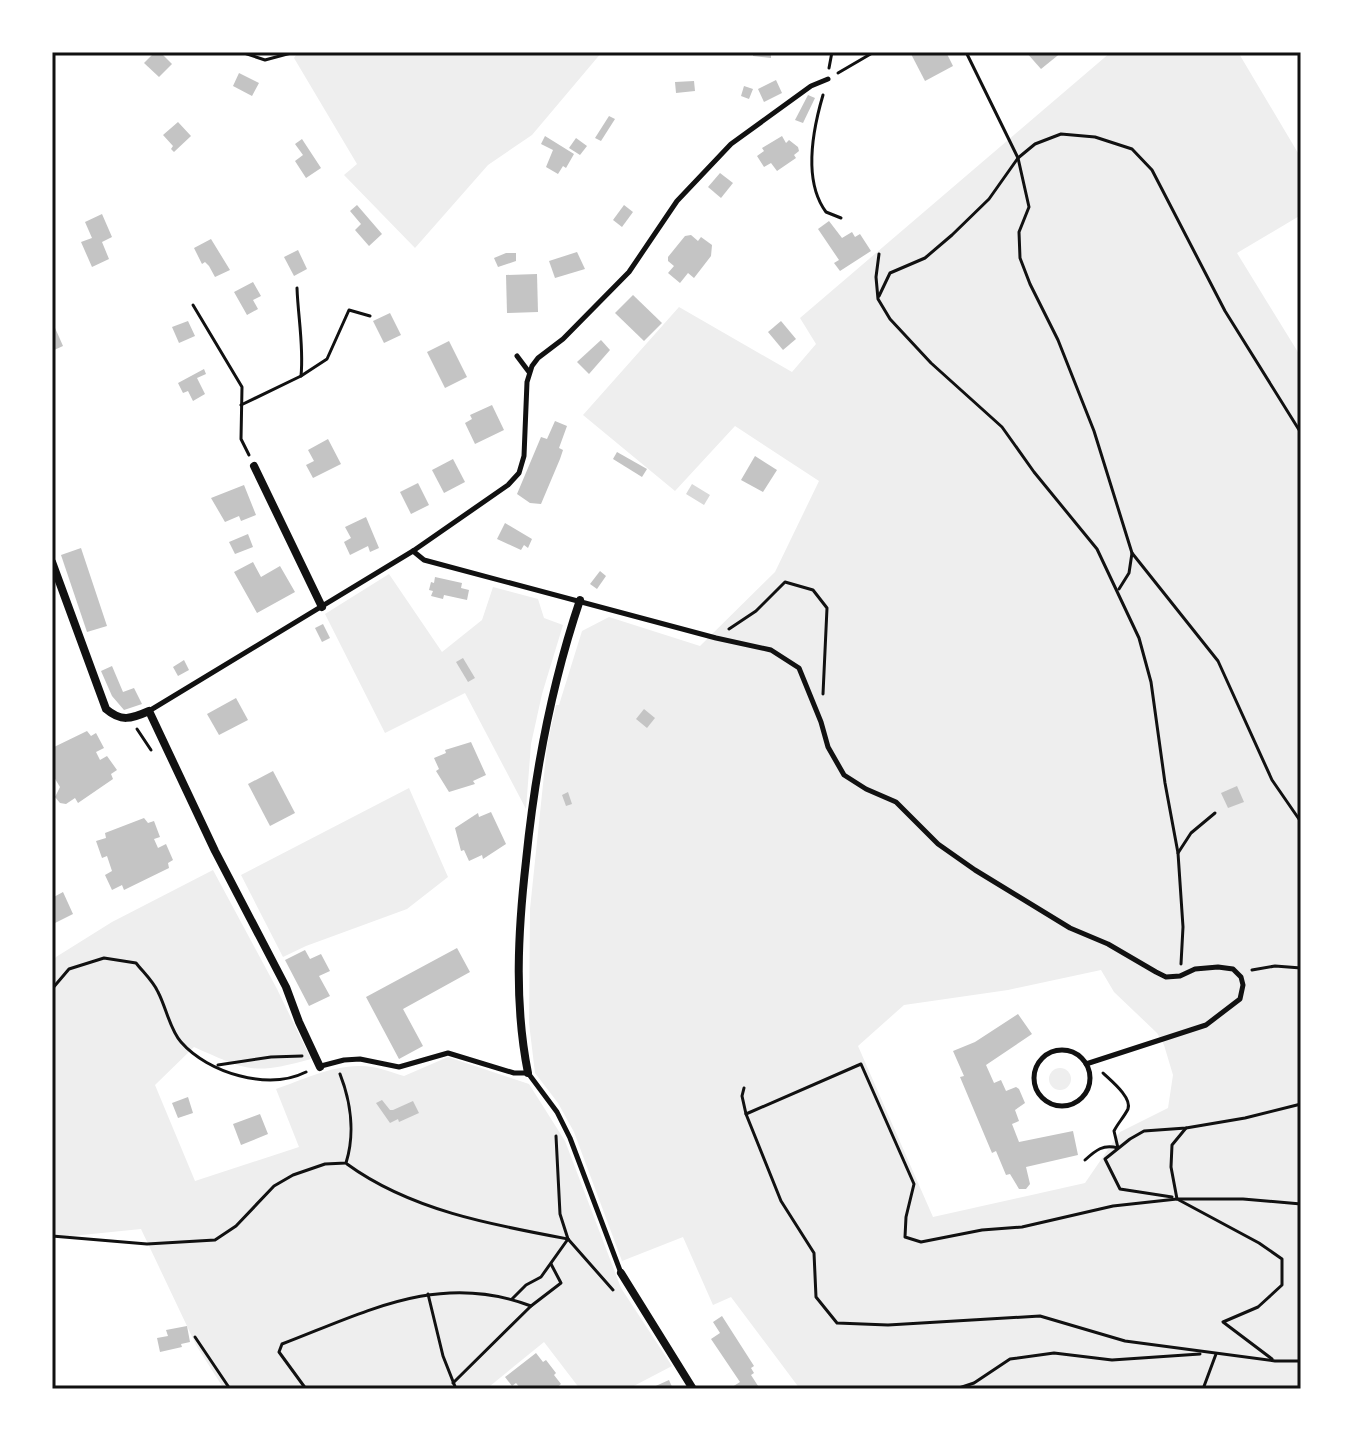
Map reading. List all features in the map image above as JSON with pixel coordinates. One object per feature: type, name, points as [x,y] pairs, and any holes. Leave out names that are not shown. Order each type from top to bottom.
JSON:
[{"type":"street","points":[[254,466],[322,607]]},
{"type":"street","points":[[52,562],[56,580],[106,709],[123,719],[149,711],[215,851],[286,987],[320,1067]]},
{"type":"street","points":[[528,1073],[520,1032],[521,903],[532,804],[553,686],[580,600]]},
{"type":"street","points":[[621,1273],[693,1389]]},
{"type":"lane","points":[[149,711],[413,551],[508,485],[519,473],[524,456],[530,372],[538,358],[563,339],[629,272],[677,201],[731,144],[811,86],[828,79]]},
{"type":"lane","points":[[517,356],[530,372]]},
{"type":"lane","points":[[413,551],[424,560],[771,650],[799,668],[828,747],[844,775],[896,802],[938,844],[975,870],[1070,928],[1108,944],[1166,977],[1218,967],[1233,969],[1241,977],[1240,999],[1206,1025],[1090,1063]]},
{"type":"lane","points":[[1054,1051],[1072,1051],[1090,1063],[1088,1088],[1075,1102],[1057,1105],[1048,1102],[1035,1087],[1034,1071],[1038,1062],[1054,1051]]},
{"type":"lane","points":[[320,1067],[360,1059],[399,1067],[448,1053],[514,1073],[528,1073],[557,1112],[570,1138],[621,1273]]},
{"type":"path","points":[[241,52],[265,60],[291,53]]},
{"type":"path","points":[[828,79],[832,52]]},
{"type":"path","points":[[828,79],[874,52]]},
{"type":"path","points":[[966,52],[1018,158],[1029,207],[1019,232],[1020,258],[1058,340],[1094,431],[1132,553],[1218,661],[1272,780],[1301,822]]},
{"type":"path","points":[[820,104],[813,151],[816,190],[826,212],[841,218]]},
{"type":"path","points":[[878,299],[890,273],[925,258],[952,235],[989,199],[1018,158],[1035,144],[1061,134],[1095,137],[1132,149],[1152,170],[1225,311],[1301,433]]},
{"type":"path","points":[[879,254],[876,277],[878,299],[890,319],[931,363],[1002,427],[1097,549],[1139,638],[1151,682],[1178,853],[1183,927],[1180,976]]},
{"type":"path","points":[[297,288],[303,353],[301,376]]},
{"type":"path","points":[[193,305],[242,387],[241,439],[254,466]]},
{"type":"path","points":[[241,405],[301,376],[327,359],[349,310],[370,316]]},
{"type":"path","points":[[1118,590],[1129,573],[1132,553]]},
{"type":"path","points":[[716,638],[756,611],[785,582],[813,590],[827,608],[821,722]]},
{"type":"path","points":[[1178,853],[1191,833],[1215,813]]},
{"type":"path","points":[[52,989],[69,969],[104,958],[136,963],[157,988],[179,1041],[200,1059],[244,1077],[272,1081],[297,1077],[320,1067]]},
{"type":"path","points":[[1233,969],[1244,972],[1275,966],[1301,968]]},
{"type":"path","points":[[215,1066],[271,1057],[314,1055]]},
{"type":"path","points":[[1090,1063],[1129,1103],[1114,1131],[1118,1148]]},
{"type":"path","points":[[746,1114],[861,1064],[914,1184],[905,1237],[921,1242],[982,1230],[1022,1227],[1113,1206],[1177,1199],[1243,1199],[1301,1204]]},
{"type":"path","points":[[338,1068],[351,1111],[346,1163]]},
{"type":"path","points":[[744,1088],[742,1096],[746,1114],[781,1201],[814,1253],[816,1297],[837,1323],[888,1325],[1040,1316],[1125,1341],[1275,1361],[1301,1361]]},
{"type":"path","points":[[1275,1361],[1223,1322],[1258,1307],[1282,1285],[1282,1259],[1259,1243],[1177,1199],[1120,1189],[1105,1159],[1144,1131],[1245,1118],[1301,1104]]},
{"type":"path","points":[[557,1112],[555,1147],[560,1214],[568,1239],[620,1297]]},
{"type":"path","points":[[1177,1199],[1171,1167],[1172,1145],[1186,1128]]},
{"type":"path","points":[[1085,1160],[1108,1145],[1118,1148]]},
{"type":"path","points":[[52,1236],[147,1244],[215,1240],[236,1226],[274,1186],[293,1175],[325,1164],[346,1163],[373,1183],[431,1207],[568,1239]]},
{"type":"path","points":[[512,1299],[526,1285],[541,1277],[568,1239]]},
{"type":"path","points":[[453,1383],[531,1306],[561,1283],[551,1264]]},
{"type":"path","points":[[306,1389],[279,1352],[282,1344],[394,1301],[428,1294],[465,1292],[512,1299],[531,1306]]},
{"type":"path","points":[[428,1294],[443,1356],[456,1389]]},
{"type":"path","points":[[195,1337],[230,1389]]},
{"type":"path","points":[[956,1389],[974,1383],[1010,1359],[1054,1353],[1112,1360],[1216,1354]]},
{"type":"path","points":[[1203,1389],[1216,1354]]},
{"type":"shaded area","points":[[298,52],[602,52],[532,135],[488,165],[415,248],[344,175],[357,164],[294,58]]},
{"type":"shaded area","points":[[1111,52],[1238,52],[1301,158],[1301,215],[1237,253],[1301,357],[1301,1389],[800,1389],[731,1297],[713,1305],[683,1237],[622,1261],[574,1132],[558,1103],[535,1073],[529,1023],[530,909],[547,746],[556,705],[559,705],[582,631],[609,617],[700,646],[775,572],[819,481],[735,426],[675,491],[583,415],[679,307],[792,372],[816,344],[800,318]],"holes":[[[1101,970],[1114,992],[1157,1033],[1164,1045],[1173,1075],[1168,1108],[1120,1132],[1085,1183],[933,1217],[858,1046],[904,1005],[1008,990]]]},
{"type":"shaded area","points":[[692,484],[710,495],[704,505],[686,494]]},
{"type":"shaded area","points":[[389,574],[442,652],[482,620],[493,587],[538,599],[544,618],[563,625],[531,744],[526,809],[465,693],[385,733],[325,614]]},
{"type":"shaded area","points":[[409,788],[448,877],[407,909],[283,957],[241,875]]},
{"type":"shaded area","points":[[213,870],[311,1059],[263,1069],[251,1068],[194,1047],[155,1085],[195,1181],[299,1147],[276,1089],[329,1070],[367,1066],[404,1076],[448,1057],[529,1084],[565,1141],[621,1288],[672,1366],[628,1389],[580,1389],[544,1342],[490,1386],[492,1389],[224,1389],[196,1345],[141,1229],[52,1238],[52,963],[56,957],[112,922]]},
{"type":"shaded area","points":[[1060,1068],[1068,1071],[1071,1079],[1068,1087],[1060,1090],[1052,1087],[1049,1079],[1052,1071]]},
{"type":"building","points":[[155,52],[160,52],[172,64],[159,77],[144,63]]},
{"type":"building","points":[[753,52],[771,52],[771,58],[753,56]]},
{"type":"building","points":[[910,52],[946,52],[953,66],[925,81]]},
{"type":"building","points":[[1026,52],[1062,52],[1041,69]]},
{"type":"building","points":[[239,73],[259,83],[252,96],[233,86]]},
{"type":"building","points":[[776,80],[782,93],[764,102],[758,89]]},
{"type":"building","points":[[694,81],[695,91],[676,93],[675,82]]},
{"type":"building","points":[[744,86],[753,89],[749,99],[741,96]]},
{"type":"building","points":[[808,95],[815,98],[803,123],[795,120]]},
{"type":"building","points":[[609,116],[615,119],[601,141],[595,138]]},
{"type":"building","points":[[178,122],[191,136],[174,152],[171,149],[173,146],[163,135]]},
{"type":"building","points":[[545,136],[574,154],[566,168],[563,166],[558,174],[546,167],[553,150],[541,144]]},
{"type":"building","points":[[782,136],[786,143],[789,140],[798,147],[799,151],[794,155],[796,158],[777,171],[771,163],[764,167],[757,156],[764,151],[762,148]]},
{"type":"building","points":[[576,138],[587,146],[580,155],[569,148]]},
{"type":"building","points":[[302,139],[321,168],[306,178],[295,161],[303,155],[295,144]]},
{"type":"building","points":[[720,173],[733,183],[721,198],[708,187]]},
{"type":"building","points":[[357,205],[382,234],[369,246],[355,230],[361,224],[350,211]]},
{"type":"building","points":[[624,205],[633,212],[622,227],[613,220]]},
{"type":"building","points":[[102,214],[112,237],[102,242],[109,259],[92,267],[81,242],[92,238],[85,222]]},
{"type":"building","points":[[829,221],[842,238],[852,232],[855,237],[860,234],[871,251],[840,271],[834,263],[839,260],[818,229]]},
{"type":"building","points":[[691,235],[698,241],[701,237],[712,245],[711,256],[694,278],[688,273],[680,283],[668,273],[674,266],[668,257],[685,236]]},
{"type":"building","points":[[211,239],[230,270],[215,277],[205,262],[202,264],[194,248]]},
{"type":"building","points":[[298,250],[307,269],[294,276],[284,257]]},
{"type":"building","points":[[577,252],[585,269],[555,278],[549,261]]},
{"type":"building","points":[[516,253],[516,261],[498,267],[494,258]]},
{"type":"building","points":[[537,274],[538,312],[507,313],[506,275]]},
{"type":"building","points":[[253,282],[261,296],[253,300],[258,309],[247,315],[234,292]]},
{"type":"building","points":[[633,295],[662,323],[644,341],[615,313]]},
{"type":"building","points":[[390,313],[401,335],[384,343],[373,321]]},
{"type":"building","points":[[52,321],[63,346],[52,351]]},
{"type":"building","points":[[188,321],[195,336],[179,343],[172,327]]},
{"type":"building","points":[[781,321],[796,339],[783,350],[768,332]]},
{"type":"building","points":[[601,340],[610,350],[589,374],[577,362]]},
{"type":"building","points":[[449,341],[467,377],[445,388],[427,352]]},
{"type":"building","points":[[204,369],[206,374],[197,378],[205,394],[193,401],[188,391],[183,393],[178,383]]},
{"type":"building","points":[[492,405],[504,430],[475,444],[465,423],[472,419],[470,415]]},
{"type":"building","points":[[555,421],[567,426],[559,448],[563,450],[541,504],[530,503],[517,494],[541,437],[547,439]]},
{"type":"building","points":[[328,439],[341,464],[313,478],[306,465],[314,461],[308,450]]},
{"type":"building","points":[[617,452],[647,469],[642,477],[613,459]]},
{"type":"building","points":[[755,456],[777,470],[763,492],[741,480]]},
{"type":"building","points":[[453,459],[465,482],[444,493],[432,470]]},
{"type":"building","points":[[418,483],[429,505],[411,514],[400,492]]},
{"type":"building","points":[[244,485],[256,515],[241,521],[239,516],[225,522],[211,498]]},
{"type":"building","points":[[366,517],[379,548],[370,552],[368,546],[350,555],[344,542],[351,538],[345,527]]},
{"type":"building","points":[[505,523],[532,539],[528,548],[524,545],[521,550],[497,539]]},
{"type":"building","points":[[248,534],[253,547],[235,554],[229,542]]},
{"type":"building","points":[[81,548],[107,626],[87,632],[61,555]]},
{"type":"building","points":[[253,562],[261,577],[280,566],[295,592],[257,613],[234,572]]},
{"type":"building","points":[[600,571],[606,576],[597,589],[590,584]]},
{"type":"building","points":[[435,577],[462,583],[461,588],[469,590],[467,600],[444,595],[443,599],[431,596],[433,591],[429,590]]},
{"type":"building","points":[[323,624],[330,638],[322,642],[315,628]]},
{"type":"building","points":[[463,658],[475,678],[468,682],[456,662]]},
{"type":"building","points":[[184,660],[189,670],[178,676],[173,667]]},
{"type":"building","points":[[112,666],[123,692],[134,688],[142,704],[124,710],[112,696],[101,671]]},
{"type":"building","points":[[236,698],[248,720],[219,735],[207,714]]},
{"type":"building","points":[[644,709],[655,718],[647,728],[636,719]]},
{"type":"building","points":[[87,731],[91,736],[96,733],[104,748],[96,752],[100,760],[107,756],[117,770],[111,774],[113,779],[78,803],[75,798],[66,804],[60,803],[55,797],[60,787],[52,774],[52,748]]},
{"type":"building","points":[[471,742],[486,775],[473,781],[475,784],[449,792],[436,771],[439,769],[434,758],[446,753],[445,750]]},
{"type":"building","points":[[273,771],[295,813],[270,826],[248,784]]},
{"type":"building","points":[[1237,786],[1244,802],[1228,808],[1221,793]]},
{"type":"building","points":[[568,792],[572,804],[566,806],[562,795]]},
{"type":"building","points":[[491,812],[506,844],[483,859],[482,855],[469,861],[464,850],[461,851],[455,828],[478,813],[479,817]]},
{"type":"building","points":[[144,818],[148,823],[154,821],[160,837],[154,839],[158,848],[166,844],[173,860],[168,863],[169,868],[124,890],[122,885],[112,890],[105,875],[112,871],[107,856],[102,858],[96,841],[106,838],[105,833]]},
{"type":"building","points":[[63,892],[73,914],[53,924],[52,898]]},
{"type":"building","points":[[457,948],[470,972],[403,1009],[423,1046],[399,1059],[366,997]]},
{"type":"building","points":[[305,950],[310,959],[321,954],[330,971],[319,976],[330,996],[309,1006],[285,960]]},
{"type":"building","points":[[1018,1014],[1032,1034],[986,1065],[994,1083],[1001,1080],[1006,1091],[1016,1087],[1025,1103],[1015,1110],[1019,1121],[1012,1124],[1019,1142],[1073,1131],[1078,1155],[1026,1167],[1030,1184],[1026,1189],[1019,1189],[1010,1174],[1006,1175],[996,1151],[992,1153],[960,1077],[964,1076],[953,1051],[975,1042]]},
{"type":"building","points":[[188,1097],[193,1113],[178,1118],[172,1103]]},
{"type":"building","points":[[382,1100],[390,1110],[413,1101],[419,1113],[390,1123],[376,1103]]},
{"type":"building","points":[[260,1114],[268,1134],[241,1145],[233,1124]]},
{"type":"building","points":[[722,1316],[754,1366],[751,1375],[760,1389],[729,1389],[740,1382],[711,1339],[720,1333],[713,1322]]},
{"type":"building","points":[[187,1326],[190,1342],[160,1352],[157,1338],[168,1336],[166,1330]]},
{"type":"building","points":[[536,1353],[543,1362],[546,1360],[561,1384],[555,1389],[521,1389],[516,1383],[512,1386],[505,1377]]},
{"type":"building","points":[[669,1380],[673,1389],[649,1389]]}]
